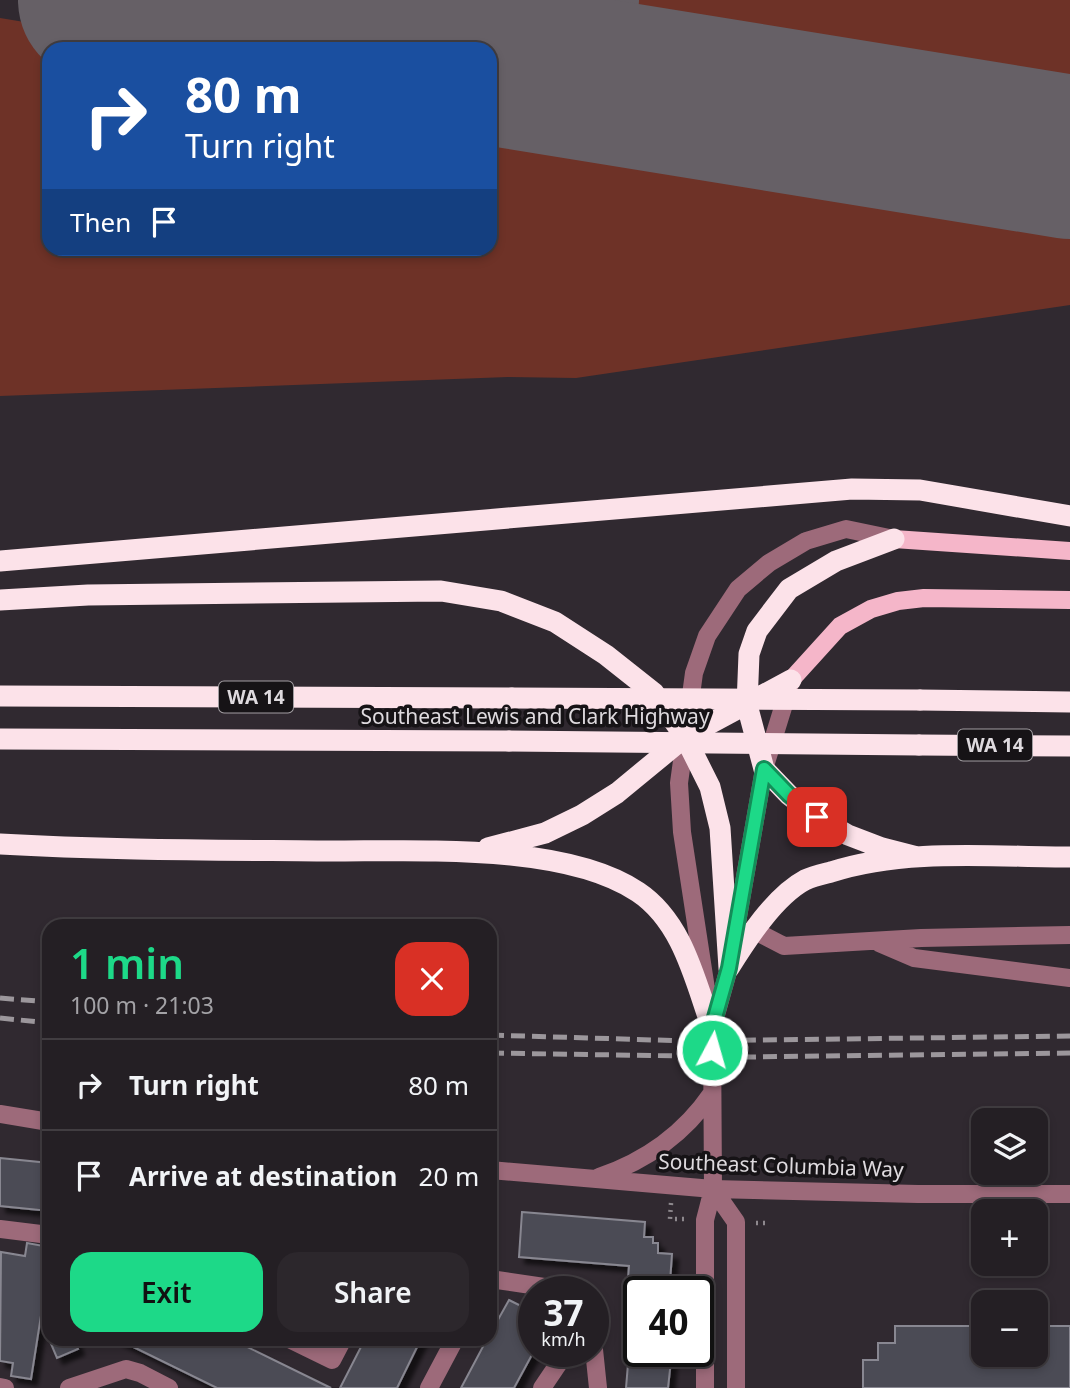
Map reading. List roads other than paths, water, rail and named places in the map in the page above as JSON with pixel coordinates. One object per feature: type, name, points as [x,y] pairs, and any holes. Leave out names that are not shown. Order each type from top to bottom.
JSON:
[{"type":"highway","points":[[0,561],[852,489],[920,490],[1070,516]]},
{"type":"highway","points":[[894,539],[836,561],[789,589],[757,631],[749,654],[747,705],[764,769],[789,795],[817,817],[838,829],[882,848],[917,857]]},
{"type":"highway","points":[[0,600],[88,595],[441,591],[501,601],[555,622],[606,655],[654,693],[685,737],[710,787],[720,828],[729,968]]},
{"type":"highway","points":[[465,852],[532,837],[582,815],[617,793],[685,737],[791,680]]},
{"type":"highway","name":"Southeast Lewis and Clark Highway","points":[[0,696],[1070,702]]},
{"type":"highway","name":"Southeast Lewis and Clark Highway","points":[[0,739],[1070,746]]},
{"type":"highway","points":[[0,844],[68,848],[465,852],[567,862],[608,875],[639,892],[663,915],[682,945],[712,1028]]},
{"type":"highway","points":[[729,968],[752,930],[776,904],[805,880],[852,865],[917,857],[1070,857]]},
{"type":"main road","points":[[894,539],[1070,551]]},
{"type":"main road","points":[[791,680],[841,626],[871,609],[898,601],[924,598],[1070,600]]},
{"type":"street","points":[[705,1388],[705,1220],[713,1189],[712,1028],[682,832],[679,783],[694,673],[707,636],[738,589],[769,564],[806,541],[846,529],[894,539]]},
{"type":"street","points":[[712,1028],[729,968],[764,769],[791,680]]},
{"type":"street","points":[[752,930],[784,946],[921,938],[1070,935]]},
{"type":"street","points":[[876,942],[914,958],[1070,978]]},
{"type":"street","points":[[590,1179],[616,1171],[662,1146],[689,1122],[712,1093]]},
{"type":"street","points":[[0,1114],[42,1121]]},
{"type":"street","name":"Southeast Columbia Way","points":[[497,1171],[713,1189],[918,1194],[1070,1194]]},
{"type":"street","points":[[713,1189],[736,1222],[736,1388]]},
{"type":"street","points":[[0,1229],[42,1234]]},
{"type":"street","points":[[497,1280],[518,1283]]},
{"type":"street","points":[[303,1346],[332,1360],[339,1346]]},
{"type":"street","points":[[429,1388],[450,1346]]},
{"type":"street","points":[[542,1388],[557,1367]]},
{"type":"street","points":[[596,1367],[598,1388]]},
{"type":"street","points":[[69,1388],[126,1369],[169,1388]]},
{"type":"railway","points":[[0,998],[42,1001]]},
{"type":"railway","points":[[0,1018],[42,1022]]},
{"type":"railway","points":[[497,1035],[687,1041],[1070,1036]]},
{"type":"railway","points":[[497,1053],[746,1057],[1070,1053]]}]
